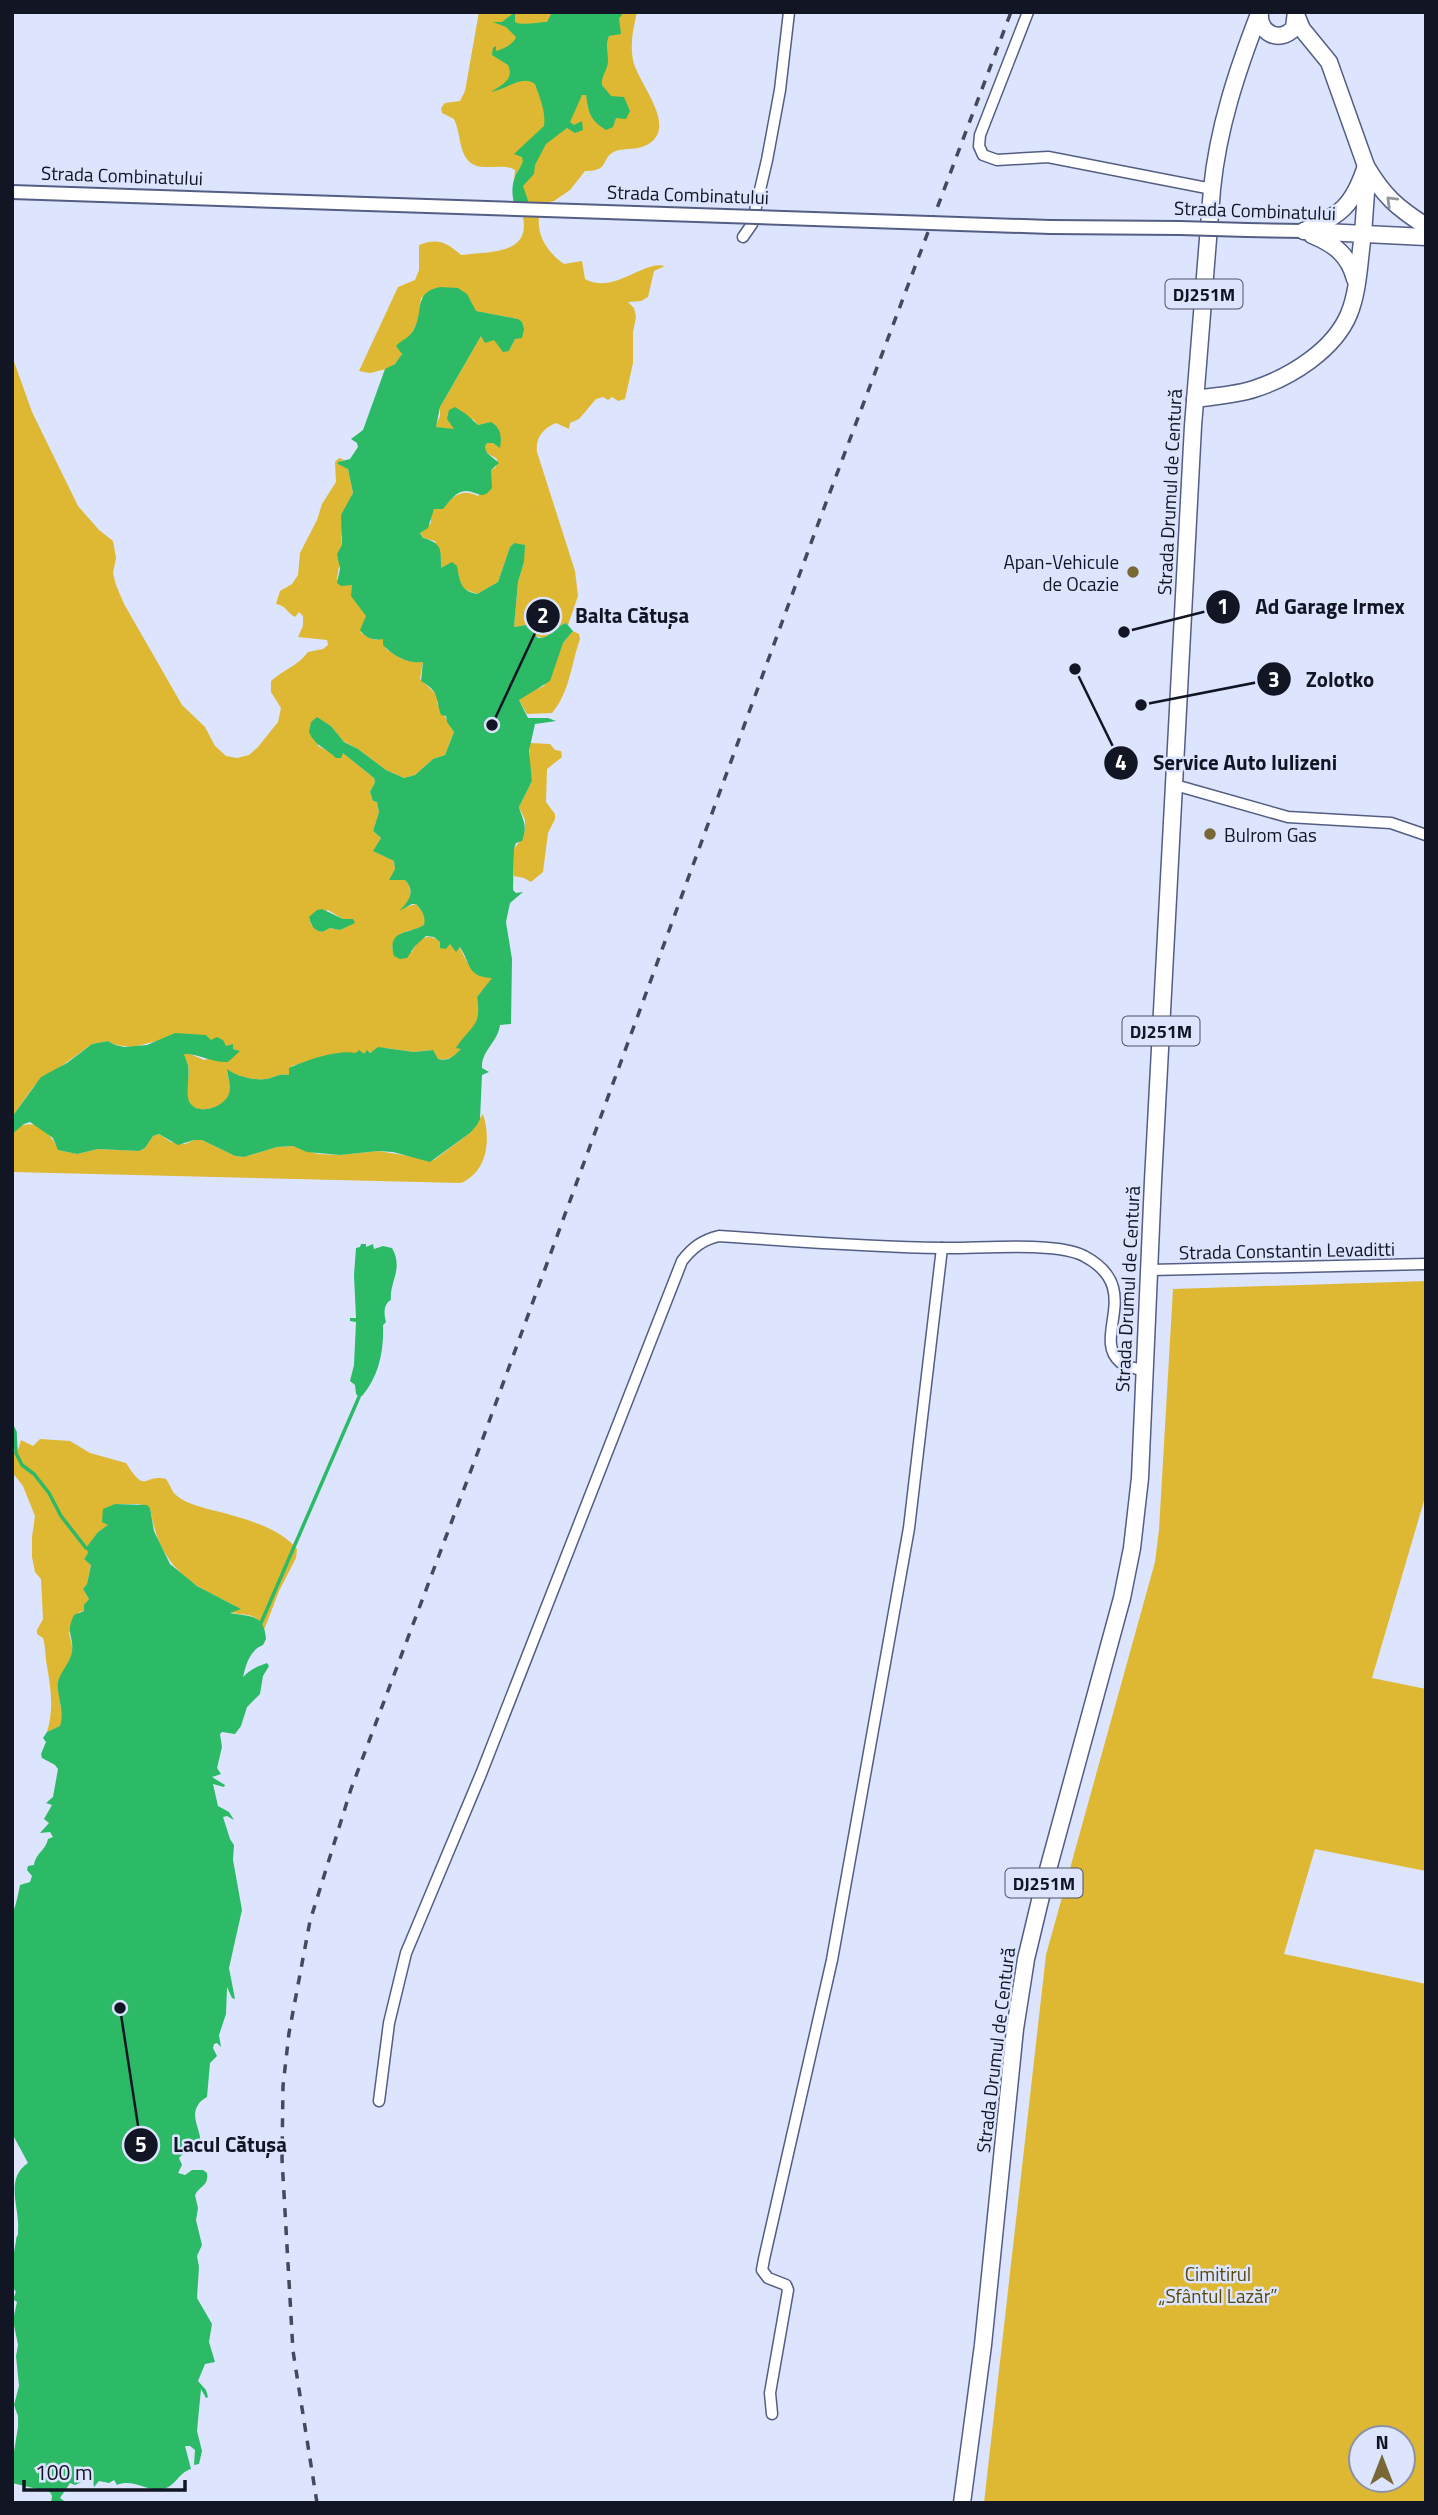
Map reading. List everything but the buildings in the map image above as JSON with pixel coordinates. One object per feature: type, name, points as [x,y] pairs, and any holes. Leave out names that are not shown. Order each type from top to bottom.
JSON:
[{"type":"main road","name":"Strada Drumul de Centură","points":[[962,2503],[983,2345],[1015,2029],[1026,1959],[1122,1598],[1132,1548],[1140,1478],[1153,1181],[1195,398],[1212,189],[1220,133],[1260,13]]},
{"type":"main road","name":"DJ251M","points":[[1260,13],[1261,26],[1270,35],[1281,36],[1294,28],[1297,14]]},
{"type":"main road","points":[[1297,14],[1302,29],[1326,55],[1366,166],[1389,200],[1426,226]]},
{"type":"main road","name":"Strada Drumul de Centură","points":[[1241,65],[1263,42],[1281,36]]},
{"type":"main road","points":[[1281,36],[1310,50],[1332,72]]},
{"type":"main road","points":[[1304,231],[1335,217],[1349,204],[1359,188],[1366,166]]},
{"type":"main road","points":[[1195,398],[1253,390],[1286,374],[1321,352],[1334,340],[1350,313],[1356,285],[1363,234],[1366,166]]},
{"type":"main road","points":[[1304,231],[1331,243],[1341,252],[1353,270],[1356,285]]},
{"type":"main road","name":"Strada Combinatului","points":[[1304,231],[1426,237]]},
{"type":"street","points":[[743,237],[752,224],[767,160],[780,90],[789,12]]},
{"type":"street","points":[[1028,12],[980,135],[979,146],[983,155],[998,160],[1048,157],[1212,189]]},
{"type":"street","name":"Strada Combinatului","points":[[12,192],[1050,227],[1304,231]]},
{"type":"street","points":[[1175,786],[1289,817],[1391,823],[1426,835]]},
{"type":"street","points":[[379,2101],[388,2023],[406,1953],[481,1774],[682,1261],[699,1243],[719,1236],[942,1248],[1065,1248],[1086,1256],[1108,1275],[1115,1289],[1112,1351],[1117,1360],[1144,1371]]},
{"type":"street","points":[[772,2414],[770,2393],[788,2290],[786,2285],[768,2278],[762,2270],[832,1960],[907,1539],[942,1248]]},
{"type":"street","name":"Strada Constantin Levaditti","points":[[1150,1270],[1426,1264]]},
{"type":"green space","points":[[479,12],[637,12],[632,36],[633,60],[658,114],[657,135],[650,143],[639,148],[613,152],[599,169],[585,171],[570,190],[554,201],[542,204],[540,213],[539,230],[545,245],[564,264],[582,261],[585,279],[607,283],[656,265],[665,266],[654,271],[648,297],[641,301],[628,302],[634,308],[636,317],[633,363],[625,399],[596,399],[579,419],[570,423],[569,429],[556,423],[544,430],[537,442],[537,452],[575,571],[578,596],[568,625],[565,623],[542,638],[526,625],[514,627],[518,582],[524,562],[514,543],[510,547],[498,582],[477,594],[462,588],[458,574],[441,569],[441,557],[435,541],[423,538],[420,532],[431,523],[434,509],[443,508],[462,493],[478,496],[491,483],[491,470],[496,467],[497,459],[487,453],[485,447],[487,443],[493,443],[499,447],[488,423],[478,425],[473,419],[455,430],[435,427],[440,416],[440,407],[481,336],[494,339],[509,351],[515,339],[518,319],[475,311],[471,301],[440,287],[421,298],[419,318],[405,341],[400,359],[390,368],[370,373],[359,371],[398,287],[415,280],[419,270],[419,245],[442,243],[461,255],[494,252],[514,245],[524,230],[523,217],[514,201],[515,170],[471,163],[464,154],[454,119],[442,113],[441,108],[445,103],[460,101],[465,91]]},
{"type":"green space","points":[[12,356],[32,412],[78,506],[99,530],[113,541],[116,558],[113,573],[124,604],[182,705],[205,727],[215,746],[226,756],[237,758],[249,755],[278,722],[281,708],[271,692],[271,681],[300,661],[308,652],[323,649],[328,645],[327,640],[298,637],[303,626],[303,616],[299,612],[295,617],[276,604],[280,591],[292,584],[298,575],[300,553],[322,504],[336,482],[335,462],[339,458],[345,460],[340,461],[348,469],[353,493],[341,537],[337,580],[353,585],[366,616],[361,633],[375,640],[384,638],[386,649],[402,659],[423,662],[420,679],[438,696],[437,703],[454,732],[445,755],[433,759],[415,775],[404,778],[386,770],[343,741],[331,726],[321,720],[318,746],[337,758],[342,752],[374,778],[370,792],[373,801],[377,802],[379,812],[373,831],[381,838],[374,851],[394,861],[395,869],[390,880],[405,880],[408,883],[410,894],[403,908],[416,904],[425,919],[425,925],[400,934],[392,949],[412,952],[420,940],[432,937],[441,942],[440,948],[450,944],[459,946],[467,962],[493,978],[477,997],[480,1012],[470,1036],[460,1051],[446,1059],[438,1059],[432,1050],[414,1052],[386,1048],[364,1054],[332,1054],[292,1066],[289,1075],[266,1079],[246,1078],[227,1070],[230,1087],[228,1097],[210,1109],[198,1109],[189,1103],[188,1064],[183,1054],[188,1053],[204,1060],[239,1051],[210,1040],[157,1041],[133,1047],[115,1045],[108,1041],[92,1044],[34,1086],[12,1117]],"holes":[[[328,910],[347,919],[347,926],[340,930],[330,928],[321,932],[311,925],[309,917]]]},
{"type":"green space","points":[[573,631],[579,634],[580,639],[563,696],[552,713],[527,714],[519,700],[525,694],[544,686],[563,643]]},
{"type":"green space","points":[[530,743],[550,744],[555,750],[561,751],[562,757],[547,769],[546,802],[555,814],[555,819],[548,833],[543,872],[531,882],[514,876],[514,849],[524,835],[525,828],[525,820],[519,807],[532,781]]},
{"type":"green space","points":[[483,1114],[487,1143],[482,1163],[470,1178],[461,1183],[12,1172],[12,1134],[25,1125],[32,1124],[45,1131],[59,1150],[77,1154],[98,1149],[139,1151],[145,1148],[153,1136],[159,1134],[171,1142],[185,1144],[202,1140],[235,1156],[244,1157],[277,1147],[293,1146],[318,1154],[378,1151],[434,1160],[470,1133]]},
{"type":"green space","name":"Cimitirul „Sfântul Lazăr”","points":[[1426,1281],[1426,1494],[1372,1678],[1426,1689],[1426,1871],[1315,1849],[1284,1954],[1426,1984],[1426,2503],[984,2503],[1046,1955],[1155,1562],[1173,1289]]},
{"type":"green space","points":[[40,1439],[70,1441],[90,1453],[126,1463],[142,1481],[166,1479],[174,1493],[184,1501],[254,1522],[290,1542],[297,1549],[296,1558],[279,1591],[264,1630],[257,1619],[229,1612],[240,1609],[183,1575],[162,1547],[150,1508],[139,1504],[115,1504],[109,1525],[98,1532],[87,1548],[88,1553],[84,1559],[91,1564],[87,1584],[83,1589],[89,1599],[69,1633],[73,1650],[58,1682],[61,1726],[47,1732],[51,1699],[44,1642],[37,1634],[43,1619],[41,1579],[35,1572],[32,1557],[35,1516],[23,1486],[12,1472],[12,1455],[18,1450],[21,1440],[33,1446]]},
{"type":"shaded area","points":[[515,12],[515,22],[526,24],[547,22],[552,12],[621,12],[621,34],[609,36],[608,39],[608,64],[602,85],[611,96],[624,97],[630,111],[626,119],[616,118],[613,127],[606,130],[593,119],[586,95],[582,95],[570,122],[574,125],[582,121],[583,130],[575,133],[567,128],[546,144],[535,165],[534,174],[523,186],[532,212],[523,216],[516,208],[512,193],[513,182],[523,161],[522,157],[514,154],[544,126],[542,105],[535,84],[530,81],[491,92],[506,82],[510,75],[508,65],[492,55],[493,48],[496,46],[496,51],[505,48],[516,37],[506,27],[493,22],[502,22]]},
{"type":"shaded area","points":[[440,287],[458,288],[467,294],[476,311],[518,319],[524,329],[522,338],[515,339],[509,351],[503,352],[494,340],[485,343],[481,336],[440,407],[436,427],[454,429],[447,419],[449,410],[455,407],[478,425],[491,422],[499,430],[500,448],[493,443],[487,443],[485,447],[487,453],[499,463],[491,470],[492,488],[483,495],[466,491],[459,493],[443,509],[434,509],[428,528],[420,533],[439,548],[441,568],[452,562],[457,566],[464,588],[477,594],[498,582],[510,547],[514,543],[525,545],[514,627],[526,625],[538,638],[547,636],[566,623],[573,631],[563,643],[550,681],[519,700],[528,718],[548,718],[556,721],[535,724],[529,751],[532,781],[519,807],[525,831],[522,841],[516,843],[514,849],[513,890],[516,893],[523,892],[510,903],[506,922],[512,959],[511,1024],[500,1025],[484,1056],[482,1068],[489,1072],[482,1075],[480,1119],[477,1125],[430,1162],[393,1152],[340,1155],[307,1152],[293,1146],[277,1147],[244,1157],[235,1156],[202,1140],[178,1145],[159,1134],[153,1136],[145,1148],[139,1151],[98,1149],[77,1154],[58,1150],[53,1138],[30,1122],[12,1134],[12,1117],[41,1077],[67,1063],[92,1044],[108,1041],[124,1047],[147,1045],[175,1033],[206,1035],[211,1040],[217,1037],[223,1040],[226,1046],[233,1044],[233,1049],[240,1051],[228,1062],[184,1054],[188,1064],[190,1103],[198,1109],[204,1109],[221,1104],[228,1096],[230,1086],[227,1069],[246,1077],[266,1079],[289,1075],[289,1068],[322,1056],[356,1053],[359,1050],[364,1054],[367,1050],[370,1053],[378,1047],[414,1052],[433,1050],[438,1059],[445,1060],[461,1049],[456,1048],[477,1020],[477,997],[492,978],[474,972],[460,947],[456,952],[450,944],[446,949],[440,948],[440,942],[434,937],[426,936],[407,958],[394,956],[392,947],[396,937],[424,925],[424,919],[416,904],[399,911],[408,900],[410,888],[405,880],[389,880],[395,869],[394,861],[373,851],[381,838],[373,831],[379,812],[377,802],[373,801],[370,792],[374,778],[343,753],[341,758],[336,758],[318,744],[309,732],[311,722],[317,717],[331,726],[344,742],[386,770],[404,778],[415,775],[433,759],[445,755],[454,732],[446,716],[441,715],[434,692],[421,681],[423,662],[401,658],[383,645],[383,639],[365,635],[360,630],[366,616],[351,596],[352,585],[341,586],[337,583],[340,569],[337,554],[342,545],[341,515],[353,493],[348,469],[338,462],[350,459],[358,447],[351,439],[363,430],[385,369],[395,364],[402,354],[396,346],[413,331],[422,298],[431,290]]},
{"type":"shaded area","points":[[322,909],[343,919],[353,919],[355,923],[340,930],[330,928],[319,931],[313,927],[309,917]]},
{"type":"shaded area","points":[[366,1244],[366,1247],[373,1244],[374,1249],[383,1246],[392,1248],[397,1262],[391,1300],[385,1310],[386,1322],[383,1325],[379,1363],[373,1380],[359,1397],[355,1385],[350,1381],[354,1365],[356,1322],[350,1321],[350,1318],[356,1318],[354,1275],[356,1248]]},
{"type":"shaded area","points":[[115,1504],[147,1505],[150,1508],[154,1531],[170,1564],[197,1586],[241,1609],[230,1613],[259,1620],[266,1639],[249,1658],[243,1677],[260,1665],[267,1663],[269,1666],[263,1676],[260,1694],[247,1707],[241,1726],[235,1734],[220,1734],[222,1747],[217,1768],[221,1774],[212,1777],[225,1785],[213,1784],[218,1806],[229,1812],[234,1820],[223,1817],[234,1845],[233,1860],[242,1910],[229,1968],[235,1999],[227,1987],[226,2014],[219,2035],[221,2047],[217,2043],[214,2044],[217,2056],[210,2063],[207,2097],[200,2102],[196,2111],[200,2146],[197,2152],[183,2154],[179,2158],[182,2165],[178,2173],[185,2175],[192,2170],[203,2170],[207,2173],[205,2183],[195,2195],[198,2208],[196,2220],[202,2245],[197,2256],[197,2298],[212,2324],[209,2342],[215,2362],[205,2364],[198,2381],[208,2397],[206,2398],[201,2389],[197,2431],[202,2451],[199,2464],[194,2465],[195,2450],[185,2446],[191,2469],[163,2489],[129,2483],[117,2485],[114,2480],[109,2483],[99,2481],[94,2487],[93,2481],[89,2479],[75,2485],[70,2483],[60,2498],[67,2503],[51,2503],[50,2492],[12,2483],[18,2427],[14,2405],[19,2386],[16,2356],[18,2345],[13,2320],[17,2302],[13,2299],[16,2292],[12,2286],[13,2258],[18,2233],[15,2185],[21,2170],[28,2163],[14,2137],[12,2124],[12,1914],[20,1885],[30,1882],[32,1876],[27,1870],[28,1866],[34,1865],[48,1839],[53,1837],[50,1832],[40,1833],[49,1823],[44,1819],[52,1805],[46,1803],[53,1797],[58,1769],[42,1758],[46,1742],[43,1738],[47,1732],[60,1726],[62,1714],[58,1682],[72,1652],[70,1626],[74,1615],[84,1611],[84,1605],[89,1599],[83,1589],[87,1584],[91,1565],[84,1559],[88,1553],[86,1548],[98,1532],[108,1525],[102,1522],[103,1509]]},
{"type":"waterway","points":[[261,1623],[359,1397]]},
{"type":"waterway","points":[[12,1426],[16,1453],[22,1465],[34,1474],[49,1493],[61,1516],[86,1548]]},
{"type":"railway","points":[[317,2503],[293,2351],[282,2159],[283,2086],[289,2033],[310,1921],[351,1789],[479,1449],[818,524],[1011,12]]},
{"type":"place","name":"Apan-Vehicule de Ocazie","points":[[1133,572]]},
{"type":"place","name":"Ad Garage Irmex","points":[[1124,632]]},
{"type":"place","name":"Service Auto Iulizeni","points":[[1075,669]]},
{"type":"place","name":"Zolotko","points":[[1141,705]]},
{"type":"place","name":"Balta Cătușa","points":[[492,725]]},
{"type":"place","name":"Bulrom Gas","points":[[1210,834]]},
{"type":"place","name":"Lacul Cătușa","points":[[120,2008]]}]
